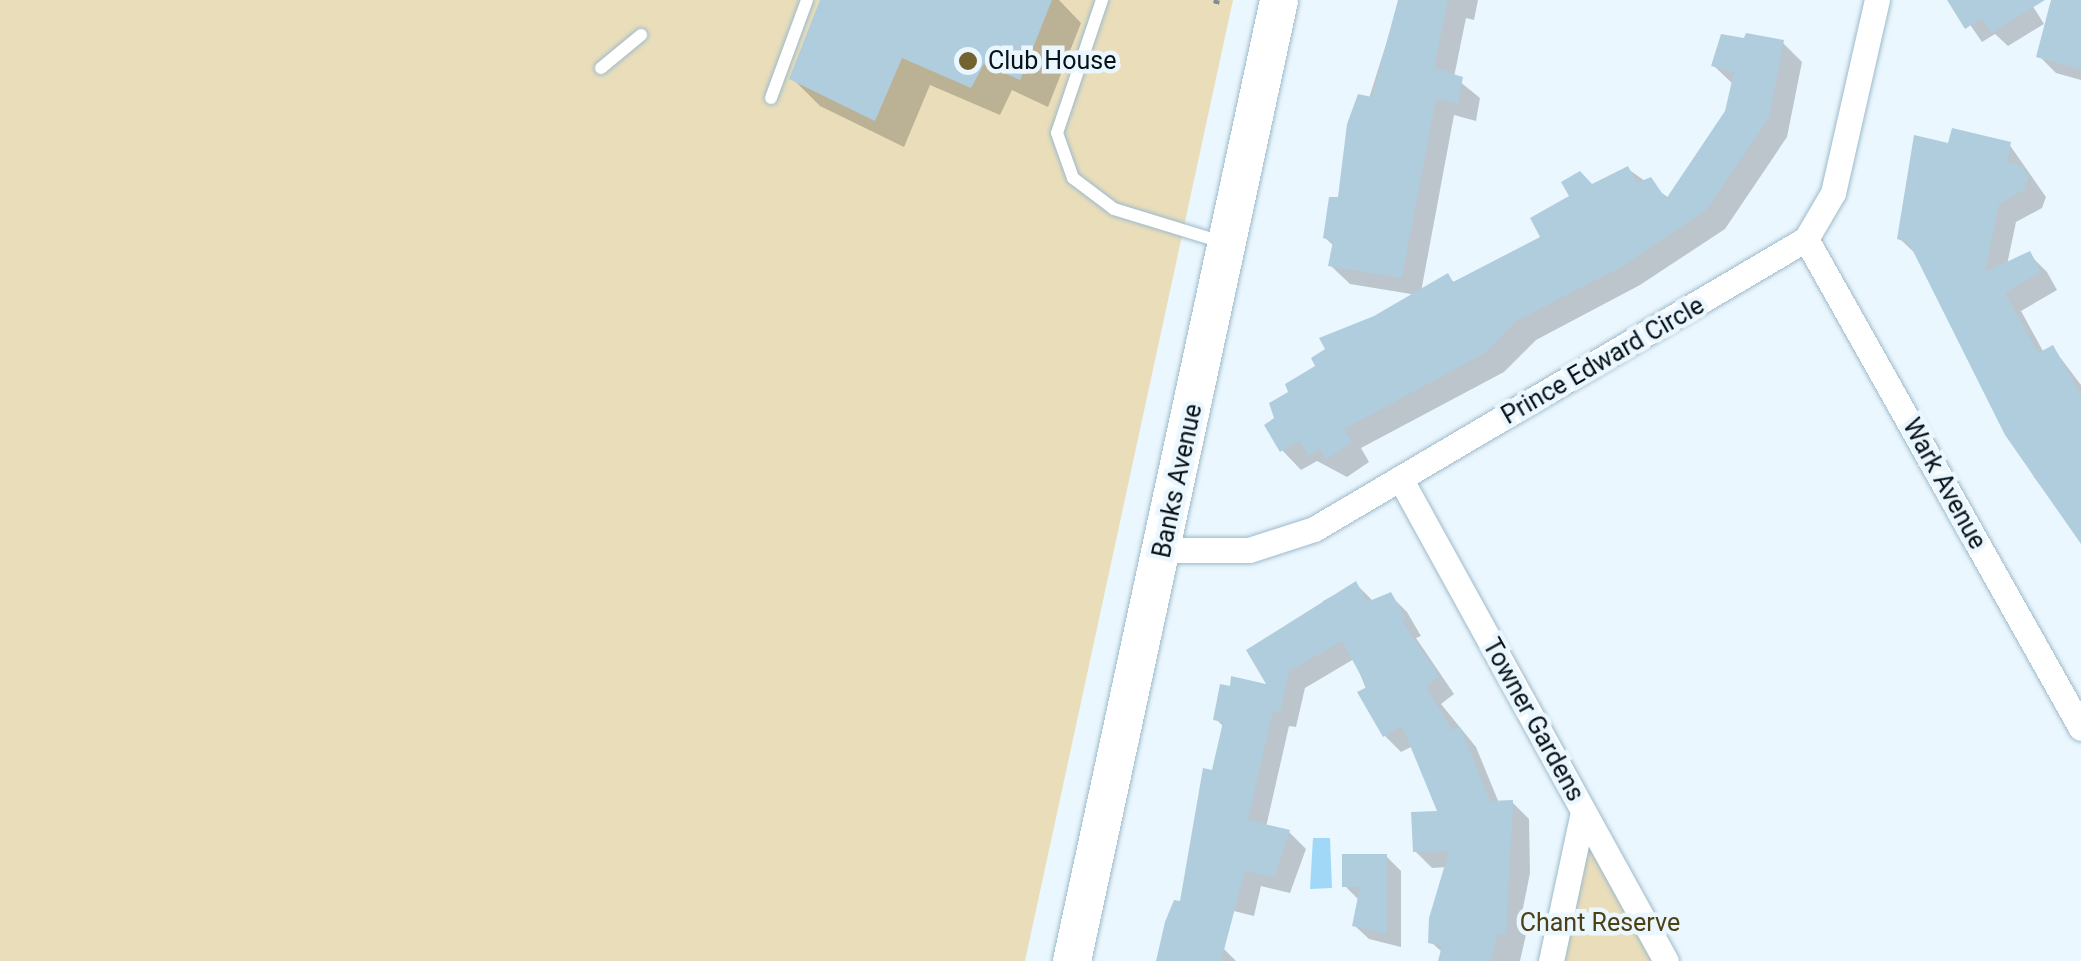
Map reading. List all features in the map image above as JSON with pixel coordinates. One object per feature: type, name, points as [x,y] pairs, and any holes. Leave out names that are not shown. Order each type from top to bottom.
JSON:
[{"type":"street","name":"Banks Avenue","points":[[1072,961],[1164,550],[1279,0]]},
{"type":"street","points":[[1806,240],[1833,192],[1877,0]]},
{"type":"street","name":"Prince Edward Circle","points":[[1164,550],[1282,543],[1806,240]]},
{"type":"street","name":"Wark Avenue","points":[[1806,240],[2081,728]]},
{"type":"street","name":"Towner Gardens","points":[[1400,478],[1666,961]]},
{"type":"street","points":[[1551,961],[1584,812]]},
{"type":"lane","points":[[771,98],[808,0]]},
{"type":"lane","points":[[1102,0],[1057,133],[1073,178],[1114,209],[1228,243]]},
{"type":"lane","points":[[601,68],[641,35]]},
{"type":"green space","points":[[0,0],[1233,0],[1025,961],[0,961]]},
{"type":"green space","name":"Chant Reserve","points":[[1583,812],[1666,961],[1551,961]]},
{"type":"water","points":[[1313,838],[1330,838],[1332,888],[1310,889]]},
{"type":"building","name":"Club House","points":[[820,0],[1052,0],[1020,80],[984,64],[971,88],[902,58],[875,121],[789,79]]},
{"type":"building","points":[[1398,0],[1448,0],[1434,68],[1463,77],[1458,104],[1436,98],[1402,278],[1328,266],[1333,241],[1323,238],[1329,197],[1338,197],[1347,124],[1358,94],[1372,97]]},
{"type":"building","points":[[1947,0],[2045,0],[1991,33],[1982,18],[1965,29]]},
{"type":"building","points":[[2051,0],[2081,0],[2081,69],[2036,57]]},
{"type":"building","points":[[1746,33],[1784,40],[1769,118],[1706,210],[1621,267],[1516,321],[1485,353],[1344,429],[1352,442],[1326,460],[1320,448],[1309,456],[1299,441],[1280,452],[1264,425],[1274,418],[1269,403],[1288,392],[1285,384],[1315,366],[1311,358],[1325,349],[1319,338],[1374,316],[1448,273],[1453,282],[1540,237],[1530,218],[1569,196],[1561,182],[1580,171],[1592,184],[1628,166],[1637,183],[1651,177],[1666,199],[1725,111],[1734,72],[1711,66],[1721,34],[1744,38]]},
{"type":"building","points":[[1952,128],[2011,142],[2007,162],[2022,166],[2029,177],[2024,190],[1999,204],[1985,272],[2030,251],[2041,272],[2005,293],[2038,353],[2053,345],[2081,395],[2081,544],[2005,435],[1909,243],[1897,239],[1914,135],[1948,143]]},
{"type":"building","points":[[1356,581],[1367,602],[1391,592],[1406,619],[1402,621],[1439,676],[1426,687],[1452,730],[1460,727],[1490,801],[1513,800],[1506,935],[1498,933],[1491,961],[1438,961],[1442,946],[1428,943],[1429,918],[1449,851],[1413,852],[1411,812],[1437,811],[1402,726],[1383,737],[1357,692],[1367,687],[1342,641],[1289,671],[1280,712],[1273,711],[1248,820],[1290,830],[1274,878],[1245,871],[1221,961],[1156,961],[1165,922],[1174,900],[1180,901],[1203,768],[1212,770],[1223,722],[1213,720],[1220,684],[1230,686],[1231,676],[1266,684],[1246,650]]},
{"type":"building","points":[[1342,854],[1387,854],[1387,934],[1352,926],[1360,887],[1342,887]]},
{"type":"place","name":"Club House","points":[[968,61]]}]
